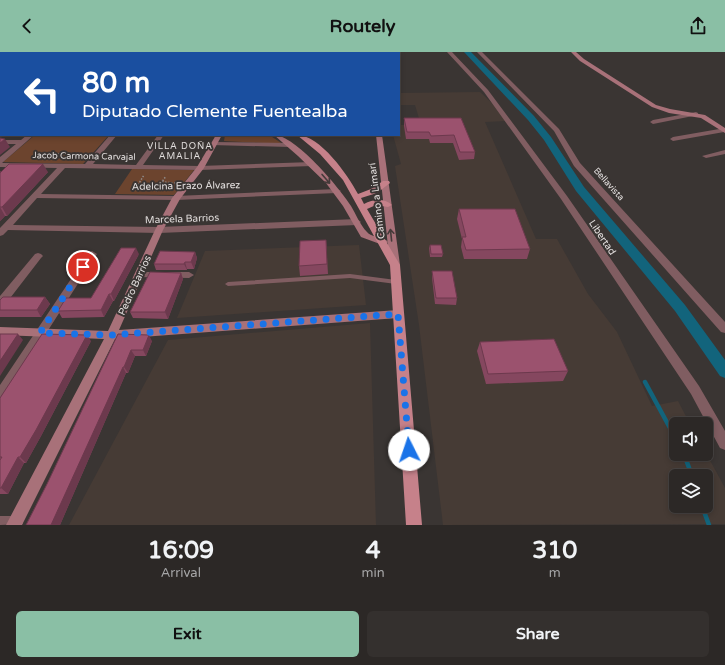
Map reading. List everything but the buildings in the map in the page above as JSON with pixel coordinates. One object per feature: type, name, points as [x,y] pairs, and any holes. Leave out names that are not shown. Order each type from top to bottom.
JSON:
[{"type":"main road","points":[[302,136],[315,145],[331,160],[346,179],[364,208],[395,265],[414,525]]},
{"type":"main road","points":[[357,197],[374,191],[386,183]]},
{"type":"main road","points":[[364,208],[376,202],[388,205]]},
{"type":"street","name":"Libertad","points":[[449,52],[486,92],[559,191],[695,390],[725,444]]},
{"type":"street","name":"Bellavista","points":[[479,52],[557,130],[577,164],[725,329]]},
{"type":"street","points":[[573,52],[582,60],[654,106],[669,111],[703,116],[724,131]]},
{"type":"street","points":[[653,122],[696,114]]},
{"type":"street","points":[[673,139],[724,131]]},
{"type":"street","points":[[0,161],[30,136]]},
{"type":"street","points":[[87,166],[113,136]]},
{"type":"street","points":[[138,167],[160,136]]},
{"type":"street","name":"Pedro Barrios","points":[[10,524],[112,335],[159,230],[176,198],[200,168],[218,136]]},
{"type":"street","points":[[277,136],[312,164],[337,191],[364,235],[383,242]]},
{"type":"street","name":"Camino a Limarí","points":[[379,136],[395,265]]},
{"type":"street","points":[[0,142],[22,142]]},
{"type":"street","points":[[214,144],[290,145]]},
{"type":"street","points":[[706,156],[725,152]]},
{"type":"street","name":"Jacob Carmona Carvajal","points":[[0,165],[200,168],[312,164]]},
{"type":"street","points":[[5,174],[14,165]]},
{"type":"street","points":[[3,230],[63,166]]},
{"type":"street","name":"Adelcina Erazo Álvarez","points":[[35,196],[176,198],[337,191]]},
{"type":"street","name":"Marcela Barrios","points":[[3,230],[159,230],[357,222]]},
{"type":"street","points":[[0,395],[92,254]]},
{"type":"street","points":[[0,303],[38,256]]},
{"type":"street","points":[[139,275],[189,275]]},
{"type":"street","points":[[0,331],[112,335],[398,314]]},
{"type":"lane","points":[[228,284],[350,276],[396,282]]},
{"type":"path","points":[[52,154],[97,154]]},
{"type":"path","points":[[132,194],[149,167]]},
{"type":"path","points":[[154,195],[170,168]]},
{"type":"path","points":[[162,182],[188,183]]},
{"type":"shaded area","points":[[480,92],[495,106],[506,121],[485,122],[536,239],[557,239],[588,294],[617,332],[652,406],[678,401],[686,417],[669,417],[669,461],[710,461],[725,488],[725,524],[443,525],[419,325],[395,166],[401,164],[393,136],[400,136],[400,125],[421,125],[415,105],[400,105],[400,93]]},
{"type":"shaded area","points":[[34,136],[108,136],[83,164],[3,162]]},
{"type":"shaded area","points":[[225,136],[271,136],[283,144],[224,141]]},
{"type":"shaded area","points":[[132,169],[194,170],[174,195],[115,194]]},
{"type":"shaded area","points":[[359,245],[366,305],[177,318],[205,251]]},
{"type":"shaded area","points":[[370,323],[376,525],[69,525],[168,340]]},
{"type":"waterway","points":[[467,52],[531,118],[548,139],[580,189],[680,308],[725,372]]},
{"type":"waterway","points":[[645,382],[669,426]]},
{"type":"waterway","points":[[687,461],[689,469]]},
{"type":"waterway","points":[[705,513],[709,525]]},
{"type":"district","name":"VILLA DOÑA AMALIA","points":[[180,152]]},
{"type":"route","points":[[83,267],[40,333],[112,335],[398,314],[409,450]]}]
